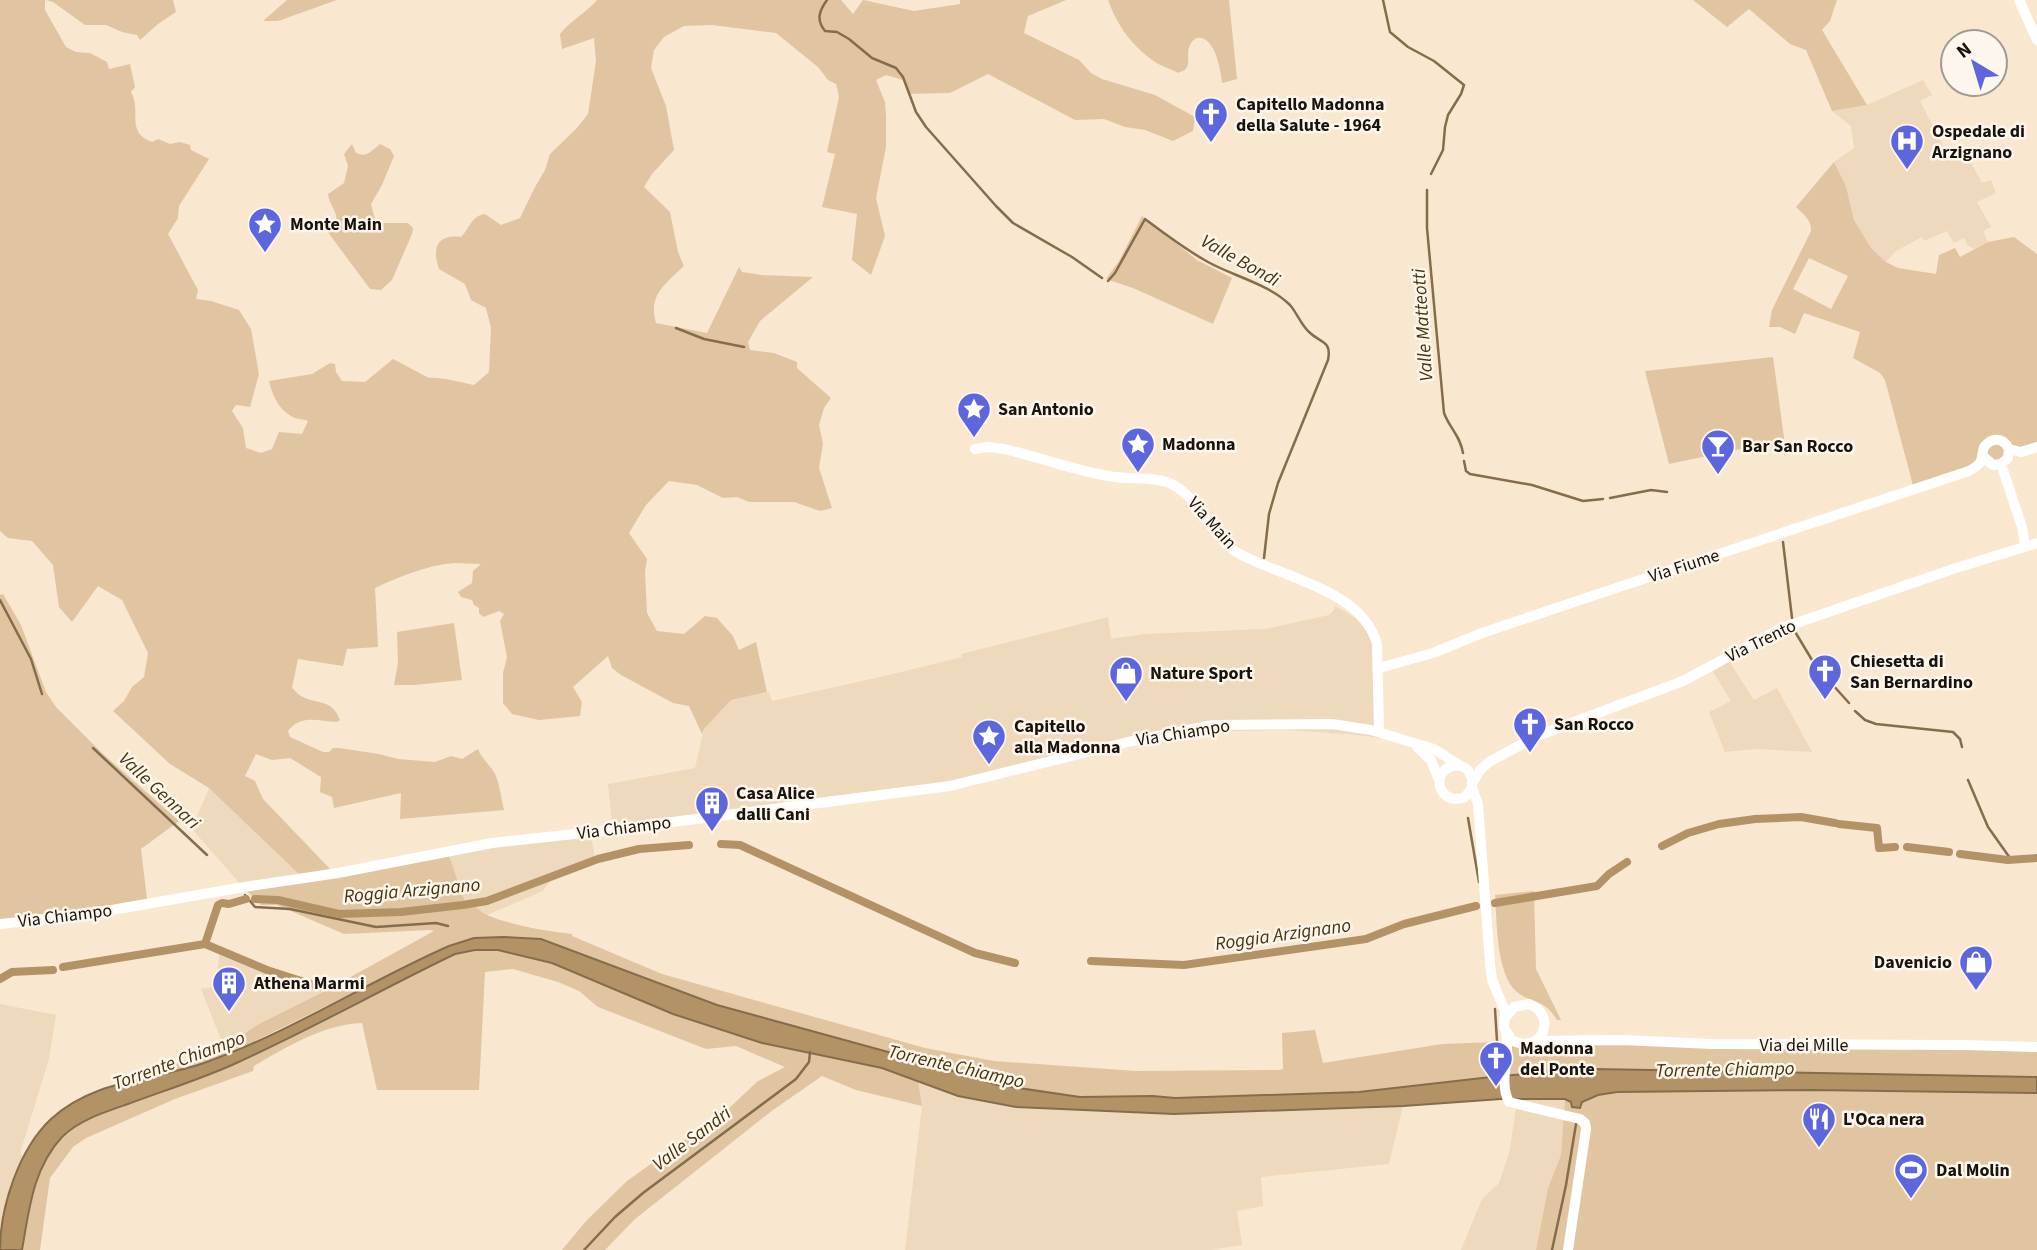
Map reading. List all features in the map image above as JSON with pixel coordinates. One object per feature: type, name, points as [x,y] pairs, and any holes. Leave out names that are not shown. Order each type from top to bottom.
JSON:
[{"type":"main road","name":"Via Chiampo","points":[[0,924],[89,914],[338,873],[492,843],[950,786],[1132,741],[1213,725],[1332,724],[1379,731],[1434,749],[1462,766]]},
{"type":"main road","name":"Via Chiampo","points":[[1412,743],[1431,760],[1438,780]]},
{"type":"main road","points":[[1479,828],[1469,809],[1456,799],[1443,794],[1438,780],[1444,770],[1452,765],[1462,766],[1472,776],[1478,804],[1486,930],[1494,984],[1505,1011],[1506,1033],[1516,1043],[1531,1043],[1544,1030],[1543,1016]]},
{"type":"main road","points":[[1456,799],[1465,797],[1472,785]]},
{"type":"main road","points":[[1494,984],[1510,999],[1533,1006],[1555,1030],[1572,1040]]},
{"type":"main road","points":[[1505,1018],[1510,1010],[1524,1004]]},
{"type":"main road","name":"Via dei Mille","points":[[1531,1043],[1572,1040],[2037,1047]]},
{"type":"street","points":[[2020,0],[2037,40]]},
{"type":"street","name":"Via Fiume","points":[[1379,668],[1433,653],[1532,616],[1969,471],[1978,466],[1984,457],[1984,447],[1991,440],[2003,442],[2009,449],[2021,452],[2037,447]]},
{"type":"street","name":"Via Main","points":[[975,449],[1004,449],[1100,475],[1157,480],[1175,486],[1185,493],[1221,538],[1238,553],[1328,593],[1346,604],[1365,620],[1374,633],[1377,644],[1379,731]]},
{"type":"street","points":[[1984,457],[1993,465],[2001,464],[2008,458],[2009,449]]},
{"type":"street","points":[[2001,464],[2022,527],[2025,547]]},
{"type":"street","name":"Via Trento","points":[[1472,785],[1484,766],[1537,736],[1683,681],[1782,628],[2037,542]]},
{"type":"street","name":"Via Trento","points":[[1462,766],[1493,760]]},
{"type":"street","points":[[1506,1033],[1508,1100],[1580,1119],[1585,1123],[1567,1250]]},
{"type":"street","points":[[1506,1062],[1531,1043]]},
{"type":"shaded area","points":[[0,0],[45,0],[45,10],[66,47],[76,52],[90,53],[107,62],[109,69],[130,64],[135,87],[131,92],[139,133],[152,142],[158,139],[170,144],[180,142],[190,145],[191,150],[209,159],[179,206],[178,218],[168,234],[198,290],[196,299],[239,310],[251,329],[259,374],[250,407],[236,405],[232,411],[243,428],[246,448],[261,453],[272,449],[279,432],[302,434],[308,421],[293,417],[282,409],[269,381],[312,374],[330,363],[335,364],[336,372],[342,381],[365,382],[393,359],[429,378],[474,385],[489,372],[491,328],[486,308],[471,300],[465,284],[439,269],[436,249],[446,238],[461,237],[480,215],[485,214],[501,225],[520,218],[545,170],[550,154],[588,114],[596,61],[594,38],[562,49],[560,34],[597,0],[841,0],[853,14],[863,0],[914,11],[960,4],[960,0],[1066,0],[1028,16],[1024,33],[1079,60],[1091,73],[1102,79],[1155,95],[1195,117],[1193,131],[1173,141],[1104,119],[1075,120],[988,74],[950,93],[908,94],[903,80],[886,75],[876,80],[885,102],[886,117],[886,147],[876,198],[885,236],[871,275],[852,260],[857,214],[822,207],[835,154],[827,152],[839,97],[836,84],[828,80],[818,67],[776,33],[712,25],[684,26],[664,37],[654,50],[651,68],[666,106],[674,150],[644,187],[670,212],[678,252],[684,266],[656,297],[656,323],[707,333],[739,267],[742,272],[762,275],[813,277],[760,321],[748,342],[750,350],[774,353],[797,362],[797,368],[831,398],[824,408],[819,425],[823,444],[819,468],[832,508],[820,511],[794,502],[749,502],[737,497],[723,498],[697,485],[669,481],[646,505],[629,533],[647,559],[647,613],[657,631],[684,634],[705,616],[717,618],[733,636],[739,650],[756,642],[767,692],[731,700],[702,734],[689,706],[673,703],[621,675],[612,668],[608,656],[573,687],[582,702],[580,716],[539,720],[512,714],[503,703],[503,673],[507,657],[500,621],[504,614],[499,611],[483,617],[472,600],[461,597],[458,592],[472,583],[473,571],[481,564],[444,564],[394,580],[375,588],[378,647],[347,649],[343,666],[298,659],[292,688],[307,699],[333,708],[340,720],[298,722],[288,731],[290,737],[323,752],[339,748],[398,759],[435,762],[451,756],[462,759],[478,749],[495,774],[504,810],[400,819],[401,793],[334,808],[332,797],[320,792],[321,777],[290,758],[272,760],[256,754],[245,776],[255,781],[263,799],[333,872],[447,850],[465,902],[489,916],[530,928],[572,934],[662,974],[925,1048],[994,1061],[1136,1071],[1280,1070],[1283,1069],[1282,1033],[1315,1030],[1323,1063],[1442,1044],[1495,1042],[1622,1040],[2037,1045],[2037,1077],[1775,1074],[1500,1076],[1359,1092],[1175,1098],[1080,1097],[998,1085],[717,1005],[542,939],[503,937],[449,946],[255,1041],[204,1063],[145,1078],[144,1074],[224,1047],[259,1024],[434,931],[344,934],[277,905],[261,905],[242,886],[301,876],[209,788],[170,764],[113,711],[124,701],[132,687],[144,677],[148,653],[122,600],[98,586],[72,622],[59,607],[53,565],[32,541],[8,538],[0,531]]},
{"type":"shaded area","points":[[46,0],[173,0],[176,12],[140,40],[137,35],[106,25],[85,25]]},
{"type":"shaded area","points":[[287,0],[337,0],[278,21],[263,21]]},
{"type":"shaded area","points":[[1108,0],[1229,0],[1237,79],[1222,83],[1213,48],[1203,39],[1197,38],[1191,43],[1188,65],[1183,71],[1178,73],[1158,64],[1127,36]]},
{"type":"shaded area","points":[[1693,0],[1837,0],[1830,21],[1822,30],[1867,105],[1832,111],[1806,50],[1790,44],[1749,9],[1727,27]]},
{"type":"shaded area","name":"Ospedale di Arzignano","points":[[1923,80],[1932,95],[1920,101],[1950,159],[1965,152],[1982,183],[1991,180],[1996,193],[1977,202],[1991,227],[1983,231],[1988,242],[1974,249],[1967,245],[1964,238],[1954,243],[1947,231],[1924,241],[1922,237],[1896,251],[1886,262],[1871,248],[1854,220],[1846,186],[1834,162],[1854,148],[1851,126],[1832,111],[1867,105]]},
{"type":"shaded area","points":[[352,144],[356,153],[363,155],[380,144],[390,149],[394,156],[371,204],[374,216],[378,223],[408,223],[413,228],[392,280],[381,290],[370,289],[327,231],[334,227],[336,222],[336,214],[328,194],[344,183],[348,166],[344,154]]},
{"type":"shaded area","points":[[1834,162],[1846,186],[1854,220],[1871,248],[1886,262],[1898,268],[1936,274],[1939,255],[1955,248],[1960,257],[1988,242],[2014,237],[2037,254],[2037,447],[1914,489],[1885,380],[1880,373],[1853,358],[1860,332],[1804,313],[1795,334],[1780,327],[1769,327],[1772,310],[1811,231],[1809,220],[1796,207]],"holes":[[[1809,258],[1848,276],[1831,309],[1793,289]]]},
{"type":"shaded area","points":[[1142,216],[1197,260],[1232,278],[1213,324],[1133,288],[1106,279],[1119,261]]},
{"type":"shaded area","points":[[1773,357],[1785,445],[1735,450],[1669,464],[1645,371]]},
{"type":"shaded area","points":[[3,594],[21,625],[46,692],[56,707],[102,753],[179,821],[141,849],[147,899],[68,913],[0,920],[0,595]]},
{"type":"shaded area","points":[[1335,606],[1354,617],[1367,630],[1373,643],[1377,669],[1379,738],[1288,730],[1198,732],[1097,752],[952,789],[613,832],[608,784],[695,768],[704,729],[731,700],[769,692],[772,701],[962,657],[961,654],[1108,617],[1111,639],[1144,634],[1265,629],[1329,615]]},
{"type":"shaded area","points":[[454,623],[462,680],[394,685],[398,663],[397,632]]},
{"type":"shaded area","points":[[1727,658],[1754,700],[1777,688],[1812,752],[1755,749],[1725,752],[1709,712],[1731,701],[1710,667]]},
{"type":"shaded area","points":[[209,788],[302,876],[242,886],[192,829]]},
{"type":"shaded area","points":[[591,835],[595,859],[555,874],[543,891],[487,915],[472,904],[465,903],[447,850]]},
{"type":"shaded area","points":[[1534,891],[1536,969],[1561,1020],[1557,1020],[1542,1004],[1517,992],[1510,984],[1501,961],[1495,895]]},
{"type":"shaded area","points":[[474,938],[541,939],[717,1005],[998,1085],[1080,1097],[1175,1098],[1359,1092],[1500,1076],[1594,1069],[2037,1077],[2037,1093],[1812,1090],[1617,1092],[1598,1095],[1582,1102],[1580,1108],[1572,1107],[1571,1102],[1565,1099],[1501,1099],[1403,1106],[1174,1114],[1016,1107],[958,1096],[882,1068],[762,1043],[673,1014],[552,963],[498,950],[475,950],[455,954],[232,1065],[101,1113],[76,1126],[62,1137],[44,1162],[30,1205],[22,1250],[0,1250],[3,1216],[21,1162],[40,1131],[68,1106],[105,1088],[184,1069],[236,1051],[449,946]]},
{"type":"shaded area","points":[[220,947],[325,991],[259,1024],[224,1047],[201,989],[216,986]]},
{"type":"shaded area","points":[[475,950],[498,950],[552,963],[692,1020],[762,1043],[882,1068],[918,1081],[922,1106],[856,1090],[822,1076],[773,1110],[635,1219],[605,1250],[562,1250],[586,1221],[627,1181],[727,1110],[758,1081],[785,1067],[736,1046],[706,1049],[598,1007],[579,991],[558,982],[513,969],[485,972],[479,1090],[377,1090],[362,1023],[334,1027],[292,1044],[254,1066],[253,1071],[175,1099],[86,1138],[73,1147],[50,1178],[40,1250],[22,1250],[30,1205],[44,1162],[62,1137],[76,1126],[101,1113],[232,1065],[455,954]]},
{"type":"shaded area","points":[[0,1004],[56,1015],[49,1059],[0,1230]]},
{"type":"shaded area","points":[[918,1081],[959,1096],[1279,1111],[1403,1106],[1389,1164],[1261,1177],[1263,1206],[1237,1211],[1242,1245],[1210,1250],[905,1250],[922,1106]]},
{"type":"shaded area","points":[[1812,1090],[2037,1093],[2037,1250],[1536,1250],[1548,1188],[1561,1155],[1565,1099],[1580,1108],[1581,1102],[1598,1095],[1617,1092]]},
{"type":"shaded area","points":[[1517,1099],[1565,1099],[1561,1155],[1548,1188],[1536,1250],[1461,1250],[1482,1199],[1499,1183],[1510,1150]]},
{"type":"waterway","name":"Valle Bondi","points":[[827,0],[820,16],[820,23],[825,31],[837,32],[872,58],[896,68],[903,77],[916,112],[926,127],[996,206],[1013,223],[1102,278]]},
{"type":"waterway","name":"Valle Matteotti","points":[[1383,0],[1390,32],[1464,85],[1448,115],[1443,150],[1431,174]]},
{"type":"waterway","name":"Valle Matteotti","points":[[1427,190],[1427,228],[1444,413],[1460,441],[1463,453]]},
{"type":"waterway","name":"Valle Bondi","points":[[1108,281],[1145,219],[1200,257],[1272,291],[1290,305],[1313,336],[1327,345],[1328,360],[1278,483],[1269,514],[1264,558]]},
{"type":"waterway","points":[[676,328],[704,339],[744,347]]},
{"type":"waterway","name":"Valle Matteotti","points":[[1464,461],[1466,471],[1470,474],[1532,485],[1583,501],[1603,499]]},
{"type":"waterway","name":"Valle Matteotti","points":[[1610,498],[1651,490],[1667,492]]},
{"type":"waterway","name":"Valle Matteotti","points":[[1783,542],[1792,618]]},
{"type":"waterway","name":"Valle Gennari","points":[[0,600],[31,659],[42,694]]},
{"type":"waterway","name":"Valle Matteotti","points":[[1794,630],[1815,665],[1849,703]]},
{"type":"waterway","name":"Valle Matteotti","points":[[1855,711],[1865,720],[1876,724],[1953,732],[1960,739],[1962,747]]},
{"type":"waterway","name":"Valle Gennari","points":[[93,748],[207,855]]},
{"type":"waterway","name":"Valle Matteotti","points":[[1968,780],[1988,827],[2010,858]]},
{"type":"waterway","name":"Roggia Arzignano","points":[[1662,846],[1688,833],[1719,824],[1755,819],[1801,817],[1835,823]]},
{"type":"waterway","points":[[1468,818],[1479,882]]},
{"type":"waterway","name":"Roggia Arzignano","points":[[1839,824],[1877,828],[1879,848],[1895,847]]},
{"type":"waterway","name":"Roggia Arzignano","points":[[721,844],[740,845],[975,953],[1015,963]]},
{"type":"waterway","name":"Roggia Arzignano","points":[[255,899],[278,900],[339,914],[401,912],[463,905],[487,901],[598,859],[639,849],[689,845]]},
{"type":"waterway","name":"Roggia Arzignano","points":[[1907,847],[1949,852]]},
{"type":"waterway","name":"Roggia Arzignano","points":[[1960,854],[2008,860],[2037,858]]},
{"type":"waterway","name":"Roggia Arzignano","points":[[1495,903],[1597,886],[1627,862]]},
{"type":"waterway","name":"Valle Gennari","points":[[245,895],[255,907],[290,909],[376,927],[436,923],[448,926]]},
{"type":"waterway","name":"Roggia Arzignano","points":[[63,967],[205,944],[218,905],[246,899]]},
{"type":"waterway","name":"Roggia Arzignano","points":[[1091,961],[1184,965],[1366,939],[1404,924],[1476,906]]},
{"type":"waterway","name":"Roggia Arzignano","points":[[205,944],[267,970],[320,987]]},
{"type":"waterway","name":"Roggia Arzignano","points":[[0,979],[12,972],[53,970]]},
{"type":"waterway","points":[[1495,1009],[1498,1057]]},
{"type":"waterway","name":"Valle Sandri","points":[[584,1250],[615,1217],[643,1193],[796,1079],[809,1062],[810,1052]]},
{"type":"waterway","points":[[1552,1250],[1576,1124]]},
{"type":"place","name":"Capitello Madonna della Salute - 1964","points":[[1211,144]]},
{"type":"place","name":"Ospedale di Arzignano","points":[[1907,171]]},
{"type":"place","name":"Monte Main","points":[[265,254]]},
{"type":"place","name":"San Antonio","points":[[974,439]]},
{"type":"place","name":"Madonna","points":[[1138,474]]},
{"type":"place","name":"Bar San Rocco","points":[[1718,476]]},
{"type":"place","name":"Chiesetta di San Bernardino","points":[[1825,701]]},
{"type":"place","name":"Nature Sport","points":[[1126,703]]},
{"type":"place","name":"San Rocco","points":[[1530,754]]},
{"type":"place","name":"Capitello alla Madonna","points":[[989,766]]},
{"type":"place","name":"Casa Alice dalli Cani","points":[[712,833]]},
{"type":"place","name":"Davenicio","points":[[1976,992]]},
{"type":"place","name":"Athena Marmi","points":[[229,1013]]},
{"type":"place","name":"Madonna del Ponte","points":[[1496,1088]]},
{"type":"place","name":"L'Oca nera","points":[[1819,1149]]},
{"type":"place","name":"Dal Molin","points":[[1911,1200]]},
{"type":"water label","name":"Torrente Chiampo","points":[[179,1061]]},
{"type":"water label","name":"Torrente Chiampo","points":[[956,1067]]},
{"type":"water label","name":"Torrente Chiampo","points":[[1725,1070]]}]
